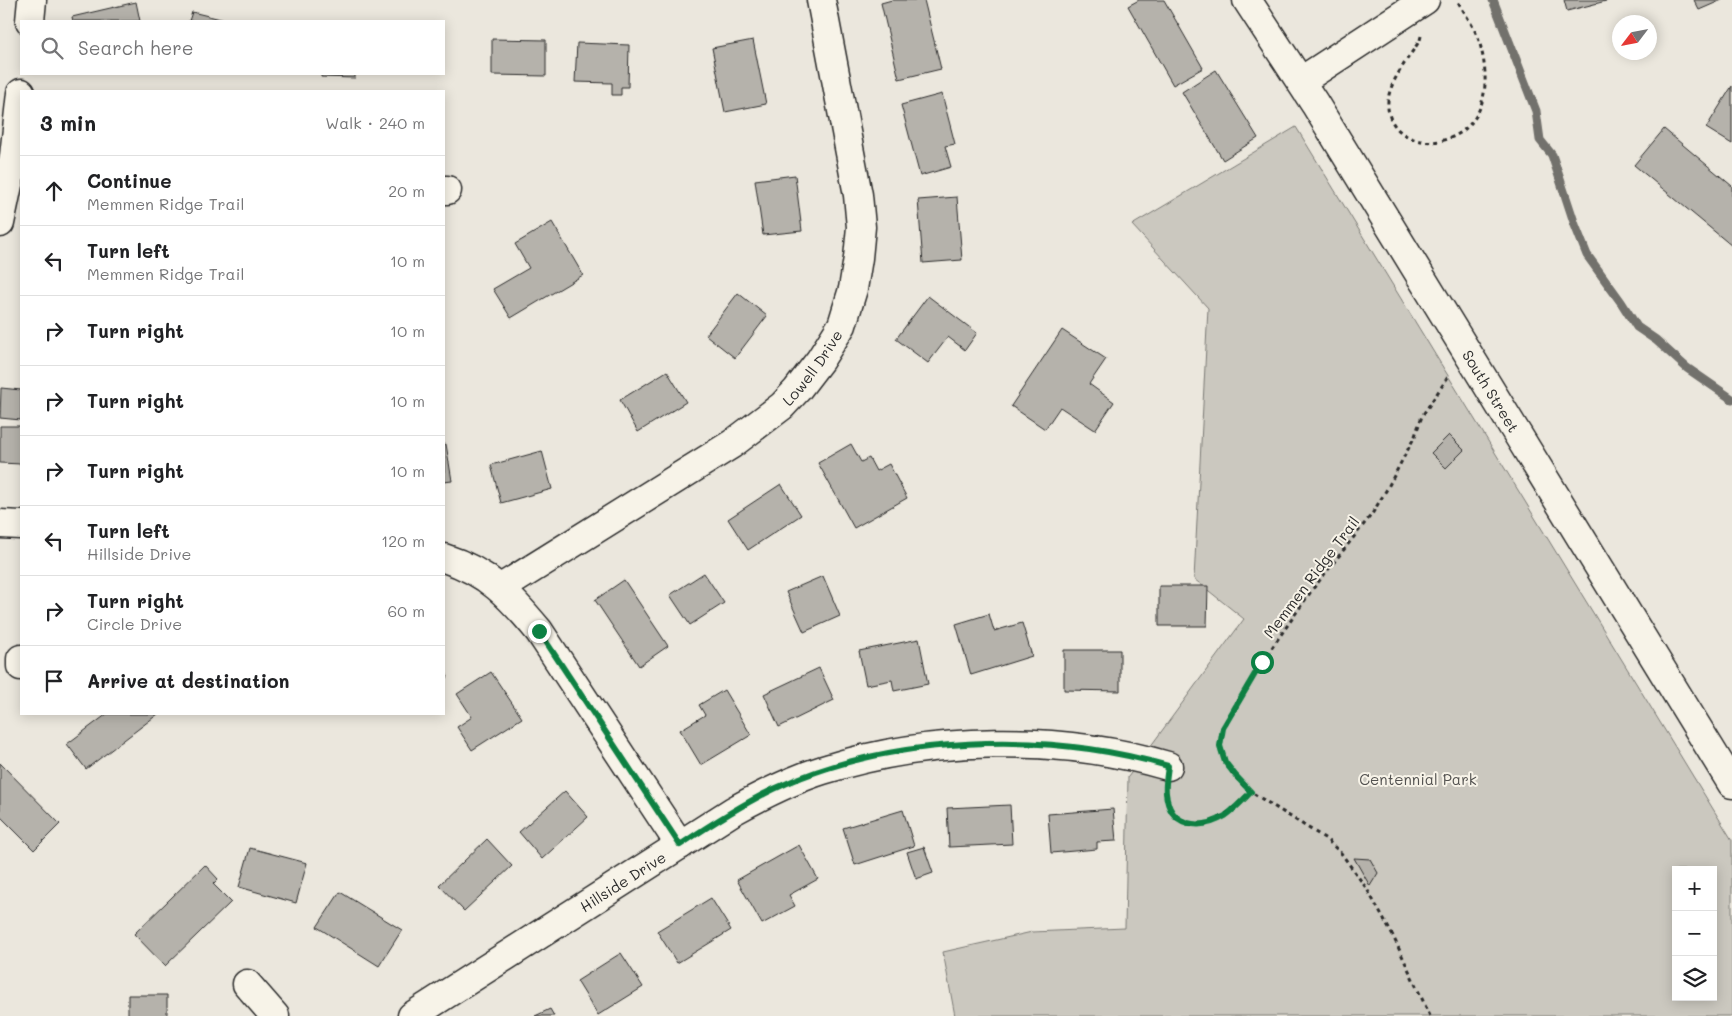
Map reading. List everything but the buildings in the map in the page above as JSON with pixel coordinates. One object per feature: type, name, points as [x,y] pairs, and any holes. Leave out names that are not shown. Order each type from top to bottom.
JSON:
[{"type":"street","points":[[30,20],[32,0]]},
{"type":"street","name":"Lowell Drive","points":[[501,588],[732,444],[763,422],[797,390],[820,360],[842,326],[853,289],[861,227],[858,195],[821,0]]},
{"type":"street","name":"South Street","points":[[1247,0],[1301,81],[1732,784]]},
{"type":"street","points":[[1301,81],[1421,2]]},
{"type":"street","points":[[21,90],[24,75]]},
{"type":"street","points":[[0,223],[18,156],[20,113]]},
{"type":"street","points":[[0,524],[20,525]]},
{"type":"street","points":[[445,558],[470,569],[501,588],[539,631],[680,845]]},
{"type":"street","name":"Hillside Drive","points":[[430,1011],[733,811],[775,789],[822,770],[867,758],[913,750],[966,744],[1001,743],[1111,751],[1168,766]]},
{"type":"street","points":[[247,984],[275,1016]]},
{"type":"path","points":[[1421,2],[1419,15],[1422,32],[1420,40],[1393,85],[1388,100],[1388,107],[1395,124],[1409,137],[1426,142],[1444,141],[1461,133],[1476,117],[1482,106],[1486,85],[1480,44],[1457,0]]},
{"type":"path","name":"Memmen Ridge Trail","points":[[1430,1016],[1393,936],[1367,889],[1342,852],[1251,792],[1225,762],[1220,746],[1223,728],[1273,646],[1312,590],[1372,514],[1415,436],[1422,416],[1448,376]]},
{"type":"path","points":[[1168,766],[1166,793],[1170,810],[1179,820],[1195,825],[1209,823],[1226,815],[1251,792]]},
{"type":"green space","name":"Centennial Park","points":[[1296,127],[1732,840],[1732,1016],[955,1016],[943,952],[1032,932],[1125,928],[1128,777],[1244,619],[1194,579],[1208,308],[1132,225]]},
{"type":"waterway","points":[[1493,0],[1536,111],[1540,140],[1552,155],[1587,255],[1637,327],[1656,340],[1687,368],[1732,399]]},
{"type":"route","points":[[539,631],[680,845],[733,811],[775,789],[822,770],[867,758],[941,746],[966,744],[1001,743],[1111,751],[1168,766],[1166,793],[1170,810],[1179,820],[1195,825],[1209,823],[1226,815],[1251,792],[1225,762],[1220,746],[1223,728],[1262,662]]}]
